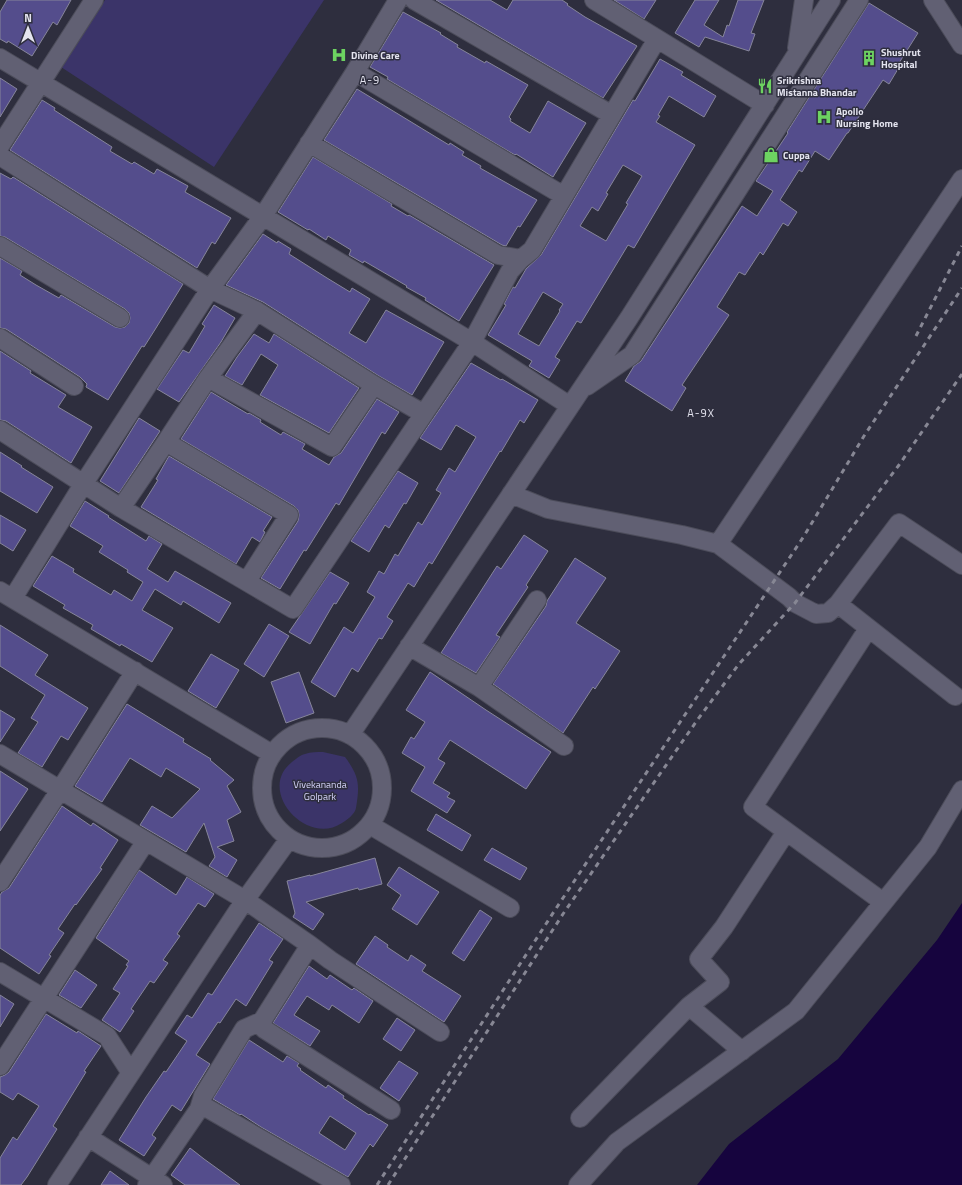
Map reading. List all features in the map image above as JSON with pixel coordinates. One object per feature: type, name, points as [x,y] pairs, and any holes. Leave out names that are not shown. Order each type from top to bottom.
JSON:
[{"type":"street","points":[[0,146],[94,0]]},
{"type":"street","points":[[272,754],[7,594],[84,483],[210,289],[263,216],[355,72],[398,0]]},
{"type":"street","points":[[414,0],[612,115]]},
{"type":"street","points":[[594,0],[765,105]]},
{"type":"street","points":[[796,55],[804,0]]},
{"type":"street","points":[[350,735],[629,318],[831,0]]},
{"type":"street","points":[[574,399],[632,355],[859,0]]},
{"type":"street","points":[[932,0],[962,45]]},
{"type":"street","points":[[0,430],[121,508],[293,608],[472,342],[510,271],[532,250],[657,39]]},
{"type":"street","points":[[0,58],[472,342],[574,399]]},
{"type":"street","points":[[355,72],[564,196]]},
{"type":"street","points":[[309,143],[498,255],[521,259]]},
{"type":"street","points":[[0,156],[210,289],[257,311],[374,385],[424,414]]},
{"type":"street","points":[[718,544],[962,179]]},
{"type":"street","points":[[0,246],[120,318]]},
{"type":"street","points":[[121,508],[208,378],[257,311]]},
{"type":"street","points":[[0,338],[74,386]]},
{"type":"street","points":[[208,378],[332,447],[374,385]]},
{"type":"street","points":[[166,442],[289,515],[247,581]]},
{"type":"street","points":[[511,494],[548,509],[682,535],[718,544],[795,603],[816,614],[828,613],[838,604],[899,523],[962,565]]},
{"type":"street","points":[[478,687],[537,600]]},
{"type":"street","points":[[838,604],[955,696]]},
{"type":"street","points":[[868,628],[753,807],[883,902]]},
{"type":"street","points":[[409,646],[478,687],[564,746]]},
{"type":"street","points":[[0,882],[6,861],[60,790],[135,671]]},
{"type":"street","points":[[318,728],[340,731],[350,735],[360,742],[375,759],[380,770],[382,782],[380,804],[370,825],[362,834],[353,840],[332,848],[310,848],[289,839],[279,832],[271,822],[262,800],[262,776],[266,764],[272,754],[279,745],[288,738],[307,730],[318,728]]},
{"type":"street","points":[[0,754],[245,900],[330,960],[440,1032]]},
{"type":"street","points":[[578,1185],[617,1142],[796,1012],[928,847],[962,790]]},
{"type":"street","points":[[370,825],[510,908]]},
{"type":"street","points":[[580,1118],[690,1006],[720,982],[699,960],[724,927],[786,832]]},
{"type":"street","points":[[57,1185],[245,900],[289,839]]},
{"type":"street","points":[[0,1066],[146,841]]},
{"type":"street","points":[[88,1137],[154,1183],[199,1109],[203,1096],[244,1030],[262,1021],[310,945]]},
{"type":"street","points":[[0,972],[107,1036],[131,1073]]},
{"type":"street","points":[[690,1006],[742,1051]]},
{"type":"street","points":[[262,1021],[264,1029],[391,1110]]},
{"type":"street","points":[[199,1109],[207,1108],[341,1185]]},
{"type":"green space","points":[[105,0],[324,0],[214,167],[61,67]]},
{"type":"green space","name":"Vivekananda Golpark","points":[[312,752],[323,752],[345,757],[356,775],[358,793],[356,808],[348,819],[328,828],[314,828],[301,822],[290,812],[283,800],[280,787],[282,774],[298,757]]},
{"type":"shaded area","points":[[962,903],[962,1185],[697,1185],[729,1144],[838,1059],[937,940]]},
{"type":"building","points":[[7,0],[71,0],[57,25],[53,22],[32,56],[8,41],[7,43],[0,39],[0,12]]},
{"type":"building","points":[[436,0],[490,0],[507,10],[513,0],[562,0],[585,17],[637,46],[603,98]]},
{"type":"building","points":[[614,0],[656,0],[644,19]]},
{"type":"building","points":[[695,0],[719,0],[704,25],[723,37],[727,25],[729,26],[738,0],[764,0],[751,33],[755,34],[749,51],[705,37],[699,47],[675,33]]},
{"type":"building","points":[[869,3],[918,33],[899,63],[901,64],[889,84],[883,80],[829,160],[815,151],[802,172],[799,170],[780,200],[797,212],[788,226],[783,223],[763,255],[760,252],[745,275],[739,272],[717,307],[729,315],[682,385],[686,388],[672,411],[625,381],[634,366],[641,361],[742,206],[757,216],[773,191],[756,181],[788,133],[787,132]]},
{"type":"building","points":[[403,12],[441,33],[440,34],[458,45],[457,47],[485,63],[486,61],[528,85],[509,117],[511,119],[510,121],[530,133],[548,101],[586,123],[553,177],[387,79],[388,77],[370,67]]},
{"type":"building","points":[[660,59],[683,72],[681,75],[716,96],[704,117],[669,96],[658,115],[660,116],[656,122],[695,145],[634,248],[628,245],[581,323],[577,321],[555,357],[560,360],[549,378],[529,366],[532,361],[488,335],[506,305],[504,304],[513,287],[515,288],[526,269],[541,255],[633,100],[635,101]],"holes":[[[623,165],[642,176],[626,203],[628,204],[606,241],[580,226],[592,207],[598,211],[608,194],[606,193]],[[543,292],[563,304],[539,346],[518,334]]]},
{"type":"building","points":[[0,78],[17,89],[0,117]]},
{"type":"building","points":[[357,89],[449,145],[450,143],[464,152],[462,155],[481,166],[480,168],[537,200],[520,227],[518,226],[506,246],[324,140]]},
{"type":"building","points":[[42,100],[55,108],[54,110],[112,147],[110,151],[132,164],[134,162],[154,174],[157,169],[188,186],[185,192],[231,218],[215,244],[212,242],[197,268],[10,150]]},
{"type":"building","points":[[313,157],[392,204],[391,206],[494,265],[459,321],[425,300],[426,298],[406,287],[407,286],[364,261],[363,263],[349,255],[351,250],[328,236],[326,240],[278,212]]},
{"type":"building","points":[[0,173],[11,179],[13,177],[183,284],[144,347],[142,346],[108,400],[86,387],[87,384],[80,377],[6,329],[0,328],[0,258],[22,271],[20,275],[36,285],[59,298],[61,295],[115,327],[125,327],[129,323],[130,318],[129,313],[125,309],[5,237],[0,236]]},
{"type":"building","points":[[263,234],[277,243],[278,241],[291,249],[289,254],[350,292],[352,288],[370,299],[349,333],[366,343],[386,310],[444,342],[412,395],[379,376],[263,302],[226,285]]},
{"type":"building","points":[[214,305],[235,318],[221,342],[179,402],[157,389],[183,350],[189,353],[205,326],[202,324]]},
{"type":"building","points":[[254,334],[269,343],[274,334],[359,388],[329,433],[260,395],[278,365],[261,354],[242,385],[225,376]]},
{"type":"building","points":[[0,351],[31,371],[30,373],[66,395],[58,407],[92,427],[71,463],[6,421],[0,420]]},
{"type":"building","points":[[471,363],[538,400],[524,423],[520,420],[432,564],[429,562],[414,587],[408,583],[387,617],[393,621],[382,639],[379,638],[358,672],[352,668],[335,697],[311,682],[344,627],[353,633],[375,597],[367,592],[379,571],[384,574],[395,554],[398,556],[418,522],[422,525],[441,493],[436,490],[449,468],[455,472],[476,437],[456,425],[441,450],[420,438]]},
{"type":"building","points":[[211,392],[261,420],[260,422],[281,435],[283,432],[305,444],[302,449],[329,465],[334,457],[341,453],[377,399],[399,412],[385,434],[382,432],[339,505],[336,503],[280,589],[261,578],[298,521],[298,510],[294,506],[181,439]]},
{"type":"building","points":[[139,418],[160,431],[119,493],[100,481]]},
{"type":"building","points":[[0,452],[53,487],[37,513],[0,491]]},
{"type":"building","points":[[169,456],[272,517],[263,531],[265,532],[260,542],[252,537],[236,564],[141,507],[158,480],[156,479]]},
{"type":"building","points":[[398,471],[418,483],[406,504],[404,503],[389,528],[385,525],[369,552],[351,541]]},
{"type":"building","points":[[85,501],[146,541],[149,536],[162,544],[147,569],[168,582],[175,571],[231,603],[219,623],[183,601],[181,605],[155,589],[142,610],[173,628],[152,662],[91,629],[93,625],[63,608],[65,605],[33,586],[52,556],[74,569],[73,572],[111,595],[114,590],[132,601],[143,582],[127,572],[128,570],[99,552],[103,546],[70,526]]},
{"type":"building","points":[[0,515],[26,530],[13,551],[0,543]]},
{"type":"building","points":[[524,535],[548,551],[526,585],[528,587],[496,635],[500,637],[476,673],[441,653],[497,566],[501,569]]},
{"type":"building","points":[[575,558],[606,578],[576,623],[620,651],[595,689],[593,687],[563,733],[493,684],[546,606],[547,601]]},
{"type":"building","points":[[330,572],[349,583],[336,604],[334,603],[310,644],[289,632]]},
{"type":"building","points":[[269,624],[289,636],[264,677],[244,664]]},
{"type":"building","points":[[0,625],[48,655],[35,675],[88,708],[68,740],[61,736],[42,767],[18,753],[38,722],[31,718],[45,695],[0,666]]},
{"type":"building","points":[[211,654],[239,670],[216,708],[188,691]]},
{"type":"building","points":[[299,672],[314,713],[286,723],[271,682]]},
{"type":"building","points":[[430,672],[551,752],[526,789],[450,740],[438,759],[445,763],[433,783],[450,793],[447,797],[455,801],[447,813],[411,791],[425,767],[402,753],[411,737],[414,739],[425,722],[406,710]]},
{"type":"building","points":[[127,704],[184,739],[183,742],[211,759],[210,760],[234,780],[227,786],[241,812],[227,820],[234,841],[217,847],[237,860],[227,877],[209,866],[215,857],[204,823],[186,852],[140,825],[152,806],[172,818],[200,789],[166,768],[161,777],[130,758],[102,802],[75,786]]},
{"type":"building","points":[[0,710],[15,719],[0,742]]},
{"type":"building","points":[[0,771],[28,789],[0,831]]},
{"type":"building","points":[[62,806],[91,826],[93,823],[118,840],[100,868],[102,869],[58,929],[64,933],[49,955],[51,956],[39,974],[0,948],[0,895],[9,888]]},
{"type":"building","points":[[436,814],[471,835],[462,851],[427,830]]},
{"type":"building","points":[[492,848],[527,868],[520,880],[484,860]]},
{"type":"building","points":[[375,858],[382,884],[359,890],[358,888],[306,902],[324,914],[313,930],[293,917],[295,913],[287,881]]},
{"type":"building","points":[[399,867],[439,892],[417,925],[392,909],[401,895],[387,885]]},
{"type":"building","points":[[139,870],[176,895],[187,877],[214,894],[205,907],[198,903],[177,934],[180,936],[163,960],[168,963],[154,983],[150,981],[131,1009],[134,1011],[120,1032],[102,1020],[120,993],[113,989],[128,966],[126,965],[129,961],[96,938]]},
{"type":"building","points":[[480,910],[492,918],[464,961],[452,953]]},
{"type":"building","points":[[259,923],[283,939],[269,960],[273,962],[246,1006],[236,999],[220,1023],[218,1022],[196,1055],[210,1064],[181,1111],[172,1105],[152,1135],[156,1138],[144,1156],[119,1140],[146,1097],[164,1071],[166,1072],[187,1041],[175,1033],[187,1015],[192,1018],[208,993],[212,995]]},
{"type":"building","points":[[375,936],[388,945],[387,947],[408,961],[411,955],[426,965],[422,971],[461,996],[444,1022],[356,964]]},
{"type":"building","points":[[309,966],[327,979],[330,975],[352,990],[354,988],[373,1001],[359,1023],[332,1005],[329,1010],[307,996],[294,1015],[320,1031],[310,1046],[273,1023]]},
{"type":"building","points":[[75,970],[97,985],[81,1008],[59,995]]},
{"type":"building","points":[[0,995],[14,1004],[0,1027]]},
{"type":"building","points":[[46,1014],[77,1033],[78,1031],[101,1046],[84,1071],[86,1072],[53,1126],[57,1129],[27,1177],[21,1185],[0,1185],[0,1158],[13,1137],[17,1140],[39,1106],[18,1093],[13,1100],[0,1092],[0,1077],[9,1072]]},
{"type":"building","points":[[397,1018],[415,1030],[401,1051],[383,1039]]},
{"type":"building","points":[[249,1040],[283,1062],[287,1056],[299,1063],[297,1066],[301,1069],[300,1070],[326,1088],[328,1085],[344,1096],[343,1098],[369,1115],[370,1114],[388,1125],[373,1147],[370,1144],[348,1177],[213,1099]],"holes":[[[330,1116],[356,1133],[345,1150],[319,1133]]]},
{"type":"building","points":[[399,1061],[418,1073],[399,1101],[380,1088]]},
{"type":"building","points":[[190,1148],[240,1185],[185,1185],[171,1175]]},
{"type":"building","points":[[110,1171],[129,1185],[101,1185]]},
{"type":"railway","points":[[916,336],[962,246]]},
{"type":"railway","points":[[377,1185],[555,910],[804,536],[864,436],[962,288]]},
{"type":"railway","points":[[388,1185],[563,914],[698,719],[739,664],[795,603],[899,465],[962,374]]},
{"type":"place","name":"Divine Care","points":[[339,55]]},
{"type":"place","name":"Shushrut Hospital","points":[[869,58]]},
{"type":"place","name":"Srikrishna Mistanna Bhandar","points":[[765,86]]},
{"type":"place","name":"Apollo Nursing Home","points":[[824,117]]},
{"type":"place","name":"Cuppa","points":[[771,155]]},
{"type":"district","name":"A-9","points":[[370,80]]},
{"type":"district","name":"A-9X","points":[[701,413]]}]
